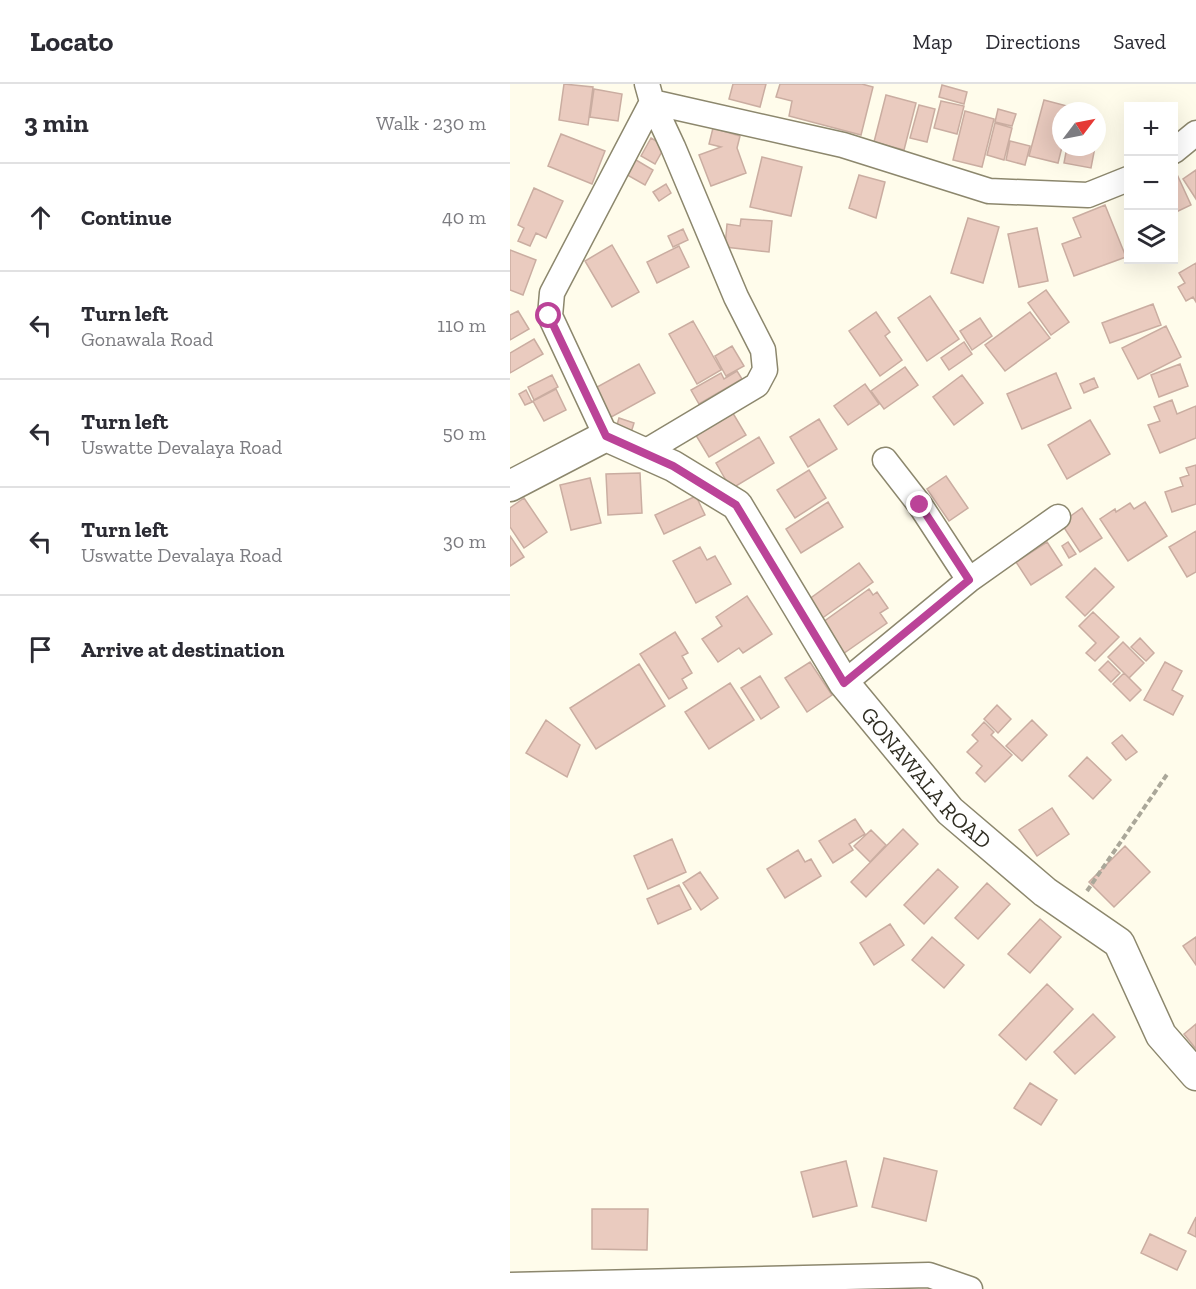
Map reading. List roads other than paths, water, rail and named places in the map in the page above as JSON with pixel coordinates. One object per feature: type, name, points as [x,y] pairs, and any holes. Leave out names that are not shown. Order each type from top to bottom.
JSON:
[{"type":"street","points":[[649,93],[843,145],[989,191],[1088,195],[1124,181]]},
{"type":"street","points":[[510,486],[606,436],[549,316],[552,293],[649,93]]},
{"type":"street","points":[[643,453],[757,386],[765,370],[763,350],[735,297],[649,93]]},
{"type":"street","points":[[1178,147],[1196,133]]},
{"type":"street","name":"GONAWALA ROAD","points":[[606,436],[673,466],[736,505],[844,683],[950,811],[1045,892],[1119,943],[1161,1035],[1196,1076]]},
{"type":"street","points":[[885,460],[920,505],[969,580]]},
{"type":"street","points":[[844,683],[969,580],[1058,517]]},
{"type":"street","points":[[510,1285],[928,1275],[970,1289]]}]
